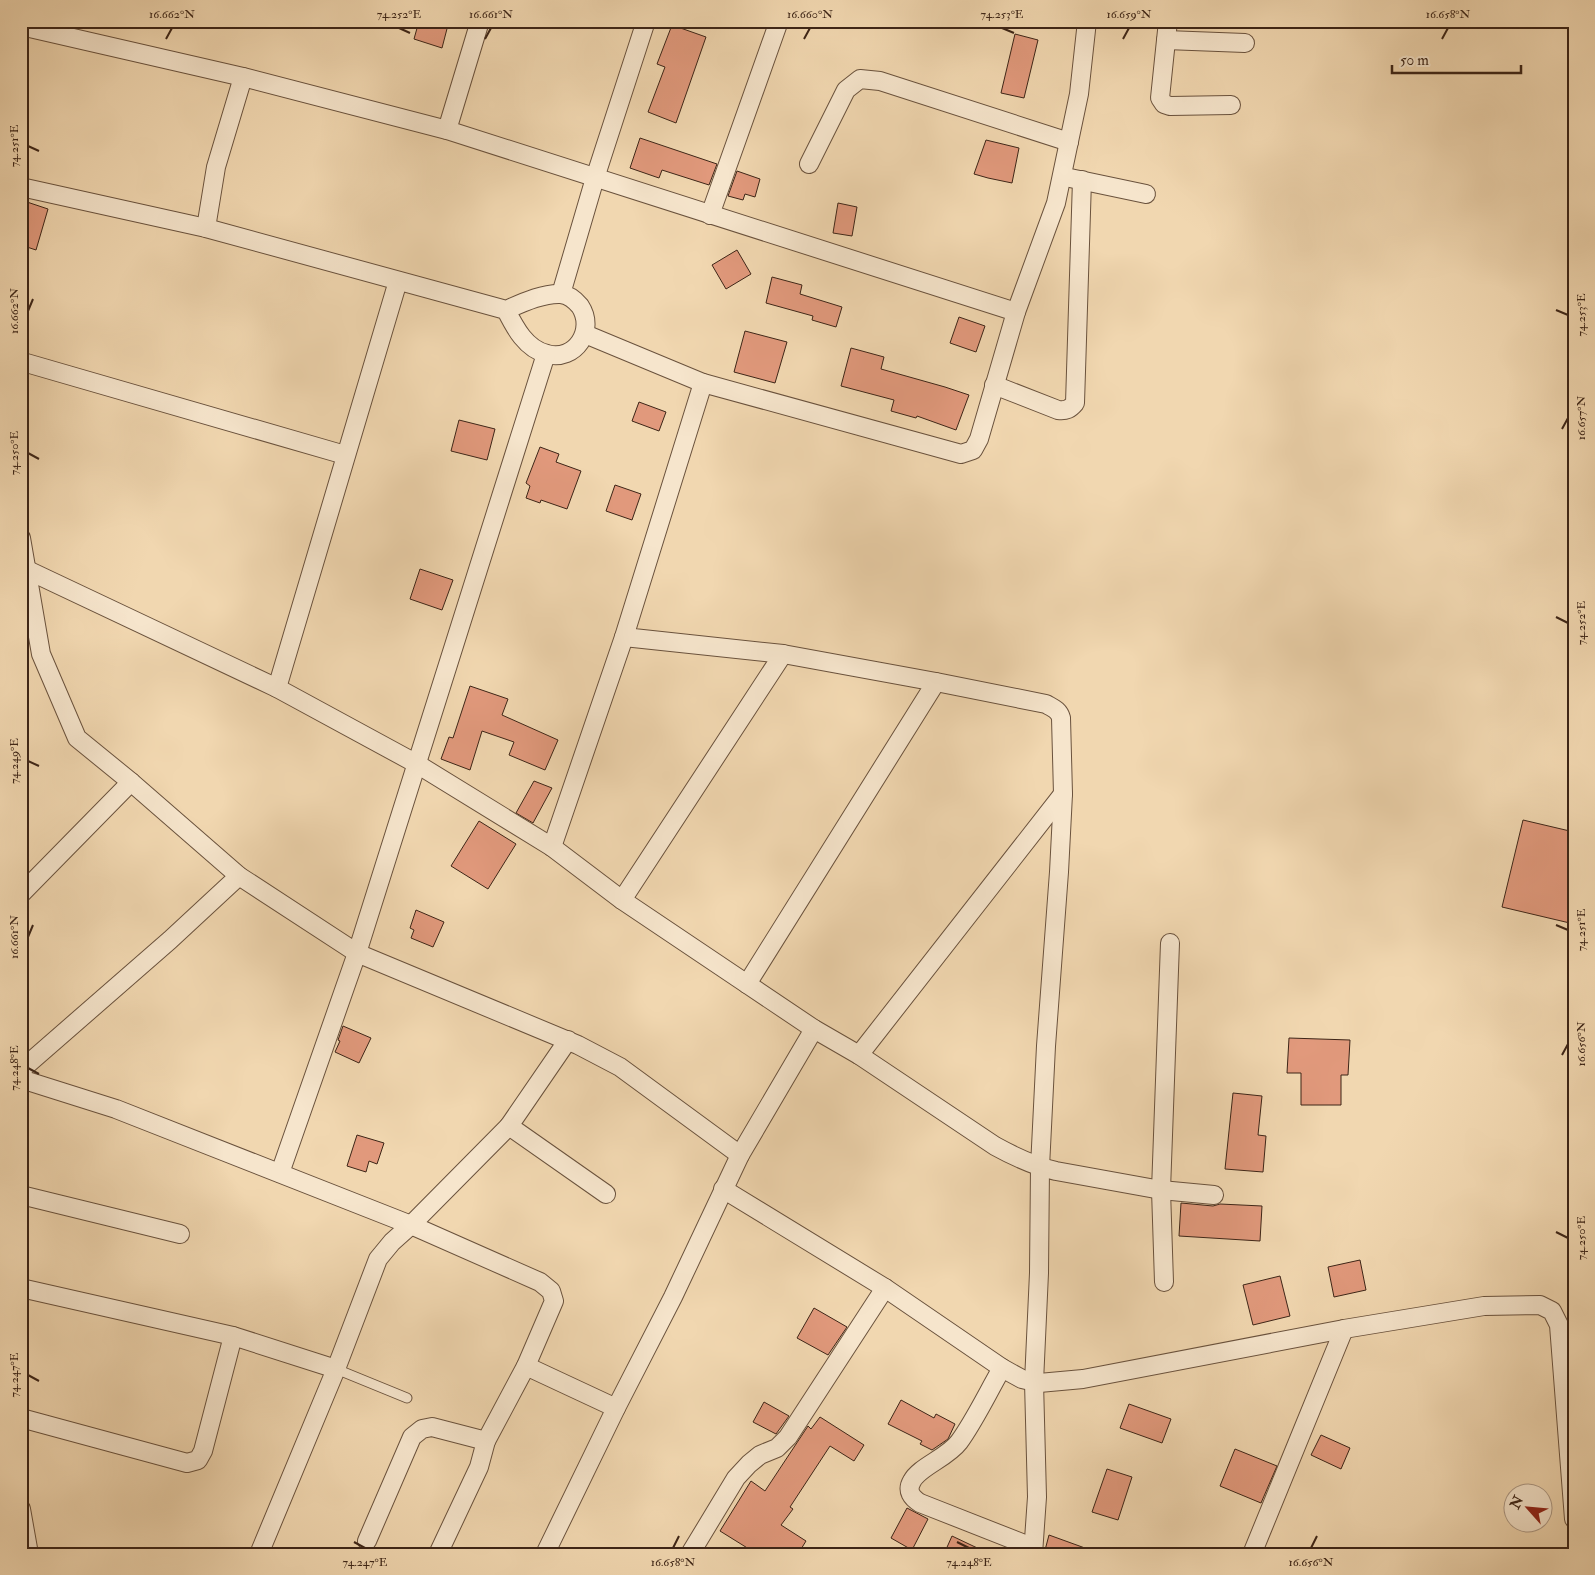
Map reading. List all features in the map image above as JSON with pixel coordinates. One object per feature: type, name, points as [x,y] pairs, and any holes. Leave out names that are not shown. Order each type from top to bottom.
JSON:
[{"type":"street","points":[[447,130],[480,21]]},
{"type":"street","points":[[561,294],[595,178],[646,21]]},
{"type":"street","points":[[710,215],[779,21]]},
{"type":"street","points":[[585,334],[703,383],[961,454],[973,450],[979,439],[1016,312],[1056,203],[1079,94],[1087,21]]},
{"type":"street","points":[[1168,21],[1160,98],[1164,104],[1170,106],[1231,105]]},
{"type":"street","points":[[21,26],[243,77],[447,130],[1016,312]]},
{"type":"street","points":[[1166,40],[1245,43]]},
{"type":"street","points":[[206,228],[216,167],[243,77]]},
{"type":"street","points":[[809,164],[846,90],[860,79],[880,81],[1069,142]]},
{"type":"street","points":[[1063,176],[1146,194]]},
{"type":"street","points":[[994,385],[1058,410],[1065,411],[1075,403],[1082,180]]},
{"type":"street","points":[[21,187],[206,228],[506,310],[541,297],[561,294],[568,296],[580,306],[585,315],[585,334],[580,343],[568,353],[546,354],[528,343],[516,330],[506,310]]},
{"type":"street","points":[[277,688],[398,281]]},
{"type":"street","points":[[280,1173],[357,953],[546,354]]},
{"type":"street","points":[[22,367],[346,455]]},
{"type":"street","points":[[552,847],[624,637],[703,383]]},
{"type":"street","points":[[21,538],[24,568],[41,654],[76,738],[131,782],[239,876],[357,953],[568,1040],[620,1067],[740,1155]]},
{"type":"street","points":[[24,568],[277,688],[417,764],[552,847],[622,900],[814,1029],[859,1055],[994,1146],[1040,1167],[1161,1190],[1214,1195]]},
{"type":"street","points":[[624,637],[783,654],[1046,704],[1060,713],[1063,794],[1040,1167],[1039,1273],[1034,1382],[1037,1497],[1032,1550],[920,1503],[913,1499],[910,1493],[912,1481],[918,1474],[942,1458],[959,1442],[1002,1368]]},
{"type":"street","points":[[622,900],[783,654]]},
{"type":"street","points":[[747,984],[936,682]]},
{"type":"street","points":[[21,894],[131,782]]},
{"type":"street","points":[[859,1055],[1063,794]]},
{"type":"street","points":[[21,1070],[170,940],[239,876]]},
{"type":"street","points":[[1164,1282],[1161,1190],[1170,943]]},
{"type":"street","points":[[545,1554],[616,1408],[673,1297],[740,1155],[814,1029]]},
{"type":"street","points":[[260,1554],[336,1369],[378,1259],[392,1242],[509,1126],[568,1040]]},
{"type":"street","points":[[21,1079],[116,1109],[411,1225],[540,1282],[551,1291],[554,1301],[526,1366],[486,1441],[479,1467],[438,1554]]},
{"type":"street","points":[[509,1126],[606,1194]]},
{"type":"street","points":[[723,1189],[885,1288],[1002,1368],[1022,1379],[1034,1382],[1074,1380],[1101,1376],[1344,1329],[1484,1306],[1540,1305],[1552,1311],[1560,1325],[1574,1519]]},
{"type":"street","points":[[21,1195],[180,1234]]},
{"type":"street","points":[[21,1288],[232,1336],[336,1369]]},
{"type":"street","points":[[690,1554],[736,1478],[749,1464],[777,1448],[788,1437],[885,1288]]},
{"type":"street","points":[[1252,1554],[1344,1329]]},
{"type":"street","points":[[21,1418],[187,1463],[198,1460],[203,1451],[232,1336]]},
{"type":"street","points":[[526,1366],[616,1408]]},
{"type":"street","points":[[368,1541],[412,1436],[422,1429],[432,1427],[486,1441]]},
{"type":"street","points":[[21,1509],[29,1554]]},
{"type":"lane","points":[[336,1369],[407,1398]]},
{"type":"building","points":[[419,21],[449,21],[442,48],[414,39]]},
{"type":"building","points":[[672,25],[706,37],[676,123],[648,112],[665,67],[657,64]]},
{"type":"building","points":[[1015,34],[1038,40],[1024,98],[1001,93]]},
{"type":"building","points":[[640,138],[717,164],[709,185],[662,170],[659,178],[630,168]]},
{"type":"building","points":[[986,140],[1019,148],[1012,183],[974,174]]},
{"type":"building","points":[[737,171],[760,179],[755,197],[745,194],[743,200],[728,196]]},
{"type":"building","points":[[21,200],[48,209],[36,250],[21,245]]},
{"type":"building","points":[[838,203],[857,207],[852,236],[833,233]]},
{"type":"building","points":[[737,250],[751,274],[726,289],[712,265]]},
{"type":"building","points":[[772,277],[802,285],[800,294],[842,307],[836,327],[812,320],[813,316],[766,303]]},
{"type":"building","points":[[959,317],[985,326],[976,352],[950,343]]},
{"type":"building","points":[[745,331],[787,342],[775,383],[734,372]]},
{"type":"building","points":[[851,348],[884,357],[881,369],[969,395],[956,430],[917,416],[916,418],[891,411],[894,400],[841,386]]},
{"type":"building","points":[[639,402],[666,412],[659,431],[632,421]]},
{"type":"building","points":[[459,420],[495,429],[487,460],[451,451]]},
{"type":"building","points":[[540,447],[559,454],[556,462],[581,471],[567,509],[541,500],[540,503],[526,498],[530,486],[526,483]]},
{"type":"building","points":[[615,485],[641,494],[632,520],[606,511]]},
{"type":"building","points":[[420,569],[453,580],[442,610],[410,599]]},
{"type":"building","points":[[470,686],[508,699],[502,715],[558,740],[545,770],[509,755],[514,742],[482,731],[470,770],[441,759],[449,737],[453,738]]},
{"type":"building","points":[[534,781],[552,788],[533,823],[516,813]]},
{"type":"building","points":[[1523,820],[1574,832],[1574,924],[1502,907]]},
{"type":"building","points":[[479,821],[516,844],[488,889],[451,866]]},
{"type":"building","points":[[416,910],[444,922],[433,947],[411,938],[414,930],[410,928]]},
{"type":"building","points":[[343,1026],[371,1038],[359,1063],[335,1052],[340,1041],[338,1040]]},
{"type":"building","points":[[1289,1038],[1350,1040],[1348,1075],[1341,1075],[1341,1105],[1301,1105],[1301,1073],[1287,1073]]},
{"type":"building","points":[[1233,1093],[1262,1096],[1258,1135],[1266,1136],[1263,1172],[1225,1169]]},
{"type":"building","points":[[357,1135],[384,1143],[377,1164],[369,1161],[366,1172],[347,1166]]},
{"type":"building","points":[[1181,1203],[1213,1206],[1220,1204],[1262,1206],[1260,1241],[1179,1236]]},
{"type":"building","points":[[1360,1260],[1366,1290],[1334,1297],[1328,1267]]},
{"type":"building","points":[[1280,1276],[1290,1316],[1253,1325],[1243,1285]]},
{"type":"building","points":[[814,1308],[847,1327],[828,1355],[797,1338]]},
{"type":"building","points":[[901,1400],[934,1418],[936,1414],[955,1424],[948,1439],[932,1450],[920,1444],[922,1441],[888,1424]]},
{"type":"building","points":[[764,1402],[789,1416],[776,1434],[753,1422]]},
{"type":"building","points":[[1129,1404],[1171,1419],[1162,1443],[1120,1428]]},
{"type":"building","points":[[820,1417],[864,1445],[854,1461],[830,1446],[790,1507],[793,1509],[781,1525],[806,1541],[798,1554],[757,1554],[720,1531],[751,1481],[765,1491],[808,1426],[811,1429]]},
{"type":"building","points":[[1321,1435],[1350,1448],[1341,1469],[1311,1455]]},
{"type":"building","points":[[1235,1449],[1277,1466],[1261,1503],[1220,1486]]},
{"type":"building","points":[[1107,1469],[1132,1477],[1118,1520],[1092,1512]]},
{"type":"building","points":[[907,1508],[928,1519],[912,1550],[891,1538]]},
{"type":"building","points":[[1049,1535],[1096,1552],[1096,1554],[1044,1554]]},
{"type":"building","points":[[952,1536],[990,1554],[944,1554]]}]
